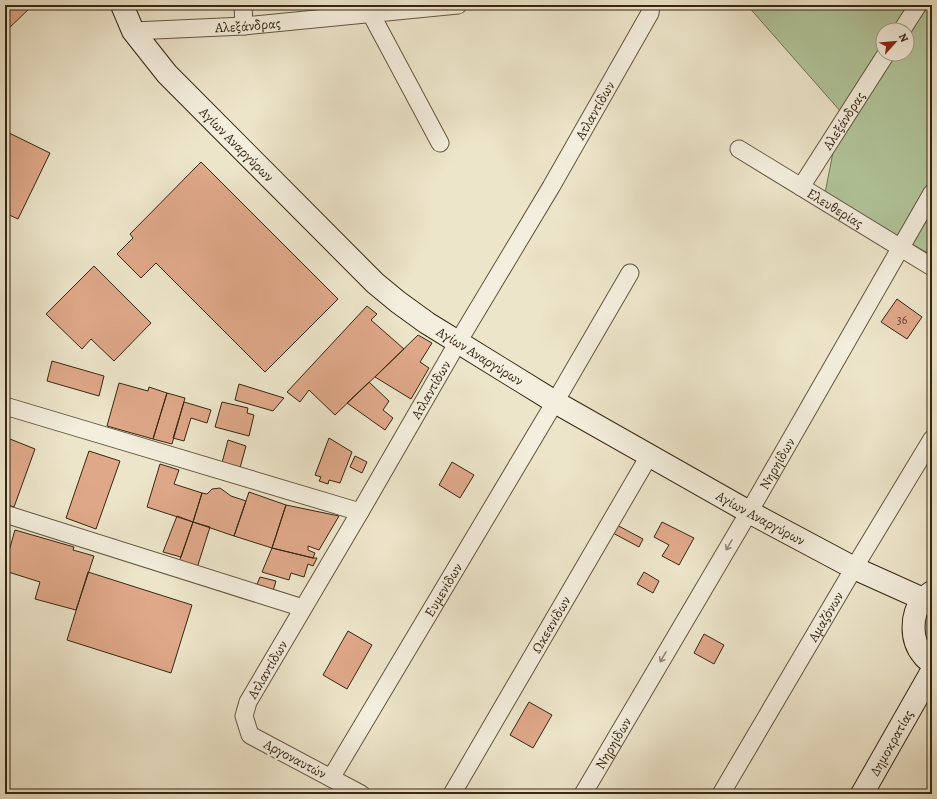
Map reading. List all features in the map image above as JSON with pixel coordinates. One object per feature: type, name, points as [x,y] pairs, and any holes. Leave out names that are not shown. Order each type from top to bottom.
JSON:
[{"type":"street","name":"Αγίων Αναργύρων","points":[[122,5],[133,31],[167,74],[374,283],[398,302],[427,323],[555,402],[749,512],[854,568],[927,596]]},
{"type":"street","points":[[243,5],[244,26]]},
{"type":"street","name":"Αλεξάνδρας","points":[[133,31],[244,26],[371,9],[458,5]]},
{"type":"street","name":"Ατλαντίδων","points":[[250,735],[244,716],[248,702],[458,342],[559,173],[650,13],[651,5]]},
{"type":"street","points":[[907,22],[918,5]]},
{"type":"street","points":[[371,9],[440,143]]},
{"type":"street","name":"Αλεξάνδρας","points":[[801,187],[881,62]]},
{"type":"street","name":"Ελευθερίας","points":[[739,149],[932,267]]},
{"type":"street","name":"Νηρηίδων","points":[[583,794],[749,512],[932,193]]},
{"type":"street","name":"Ευμενίδων","points":[[331,778],[630,273]]},
{"type":"street","points":[[5,406],[360,512]]},
{"type":"street","name":"Αμαζόνων","points":[[721,794],[932,439]]},
{"type":"street","name":"Ωκεανίδων","points":[[452,794],[649,456]]},
{"type":"street","points":[[5,514],[303,608]]},
{"type":"street","points":[[927,596],[915,612],[913,627],[915,641],[922,655],[932,663]]},
{"type":"street","name":"Δημοκρατίας","points":[[862,794],[932,671]]},
{"type":"street","name":"Αργοναυτών","points":[[250,735],[361,794]]},
{"type":"green space","points":[[747,5],[932,5],[932,255],[824,198],[841,112]]},
{"type":"green space","points":[[932,604],[932,650],[924,636],[925,616]]},
{"type":"building","points":[[5,5],[33,5],[5,32]]},
{"type":"building","points":[[5,131],[50,153],[18,219],[5,213],[5,172],[9,162],[5,160]]},
{"type":"building","points":[[201,162],[338,299],[265,372],[156,263],[141,278],[117,254],[133,238],[130,234]]},
{"type":"building","points":[[94,266],[151,323],[114,361],[91,339],[82,349],[46,314]]},
{"type":"building","points":[[897,299],[922,317],[907,339],[881,322]]},
{"type":"building","points":[[367,306],[377,314],[371,320],[404,349],[335,415],[309,390],[300,402],[287,392]]},
{"type":"building","points":[[418,335],[432,343],[420,362],[429,368],[411,399],[375,377]]},
{"type":"building","points":[[5,351],[8,352],[5,362]]},
{"type":"building","points":[[52,361],[104,376],[99,396],[47,381]]},
{"type":"building","points":[[369,382],[389,401],[383,410],[393,418],[385,430],[347,403]]},
{"type":"building","points":[[119,383],[148,391],[149,387],[167,393],[153,439],[107,426]]},
{"type":"building","points":[[239,384],[284,398],[273,411],[235,400]]},
{"type":"building","points":[[167,393],[185,398],[172,444],[153,439]]},
{"type":"building","points":[[184,402],[211,410],[207,423],[191,418],[184,441],[173,438]]},
{"type":"building","points":[[222,402],[248,408],[247,413],[254,415],[249,436],[215,427]]},
{"type":"building","points":[[5,437],[35,449],[14,507],[5,504]]},
{"type":"building","points":[[329,438],[352,452],[340,483],[329,480],[328,484],[319,481],[321,477],[315,475]]},
{"type":"building","points":[[228,440],[246,446],[240,468],[222,463]]},
{"type":"building","points":[[89,451],[120,461],[96,529],[66,518]]},
{"type":"building","points":[[355,456],[367,462],[362,473],[350,467]]},
{"type":"building","points":[[452,462],[474,475],[460,498],[439,485]]},
{"type":"building","points":[[160,464],[179,470],[174,484],[202,493],[193,522],[147,507]]},
{"type":"building","points":[[220,488],[231,496],[246,501],[234,536],[193,522],[202,493],[207,494],[212,489]]},
{"type":"building","points":[[249,492],[286,505],[272,548],[234,536]]},
{"type":"building","points":[[286,505],[339,516],[319,550],[308,546],[308,550],[315,553],[313,558],[272,548]]},
{"type":"building","points":[[177,516],[193,522],[181,557],[163,552]]},
{"type":"building","points":[[193,522],[210,527],[197,568],[179,562]]},
{"type":"building","points":[[662,522],[694,538],[679,565],[662,556],[669,545],[654,537]]},
{"type":"building","points":[[615,524],[643,539],[639,547],[611,532]]},
{"type":"building","points":[[15,530],[74,547],[73,550],[94,556],[76,610],[35,599],[40,582],[5,571],[5,565]]},
{"type":"building","points":[[272,548],[317,558],[313,566],[308,564],[304,577],[291,573],[289,580],[262,572]]},
{"type":"building","points":[[88,572],[192,605],[171,673],[67,640]]},
{"type":"building","points":[[644,572],[659,581],[653,593],[637,584]]},
{"type":"building","points":[[260,577],[276,581],[273,591],[256,587]]},
{"type":"building","points":[[348,631],[372,645],[347,689],[323,675]]},
{"type":"building","points":[[704,634],[724,645],[714,664],[694,653]]},
{"type":"building","points":[[529,702],[552,715],[533,748],[510,735]]},
{"type":"building","points":[[750,790],[758,794],[748,794]]}]
